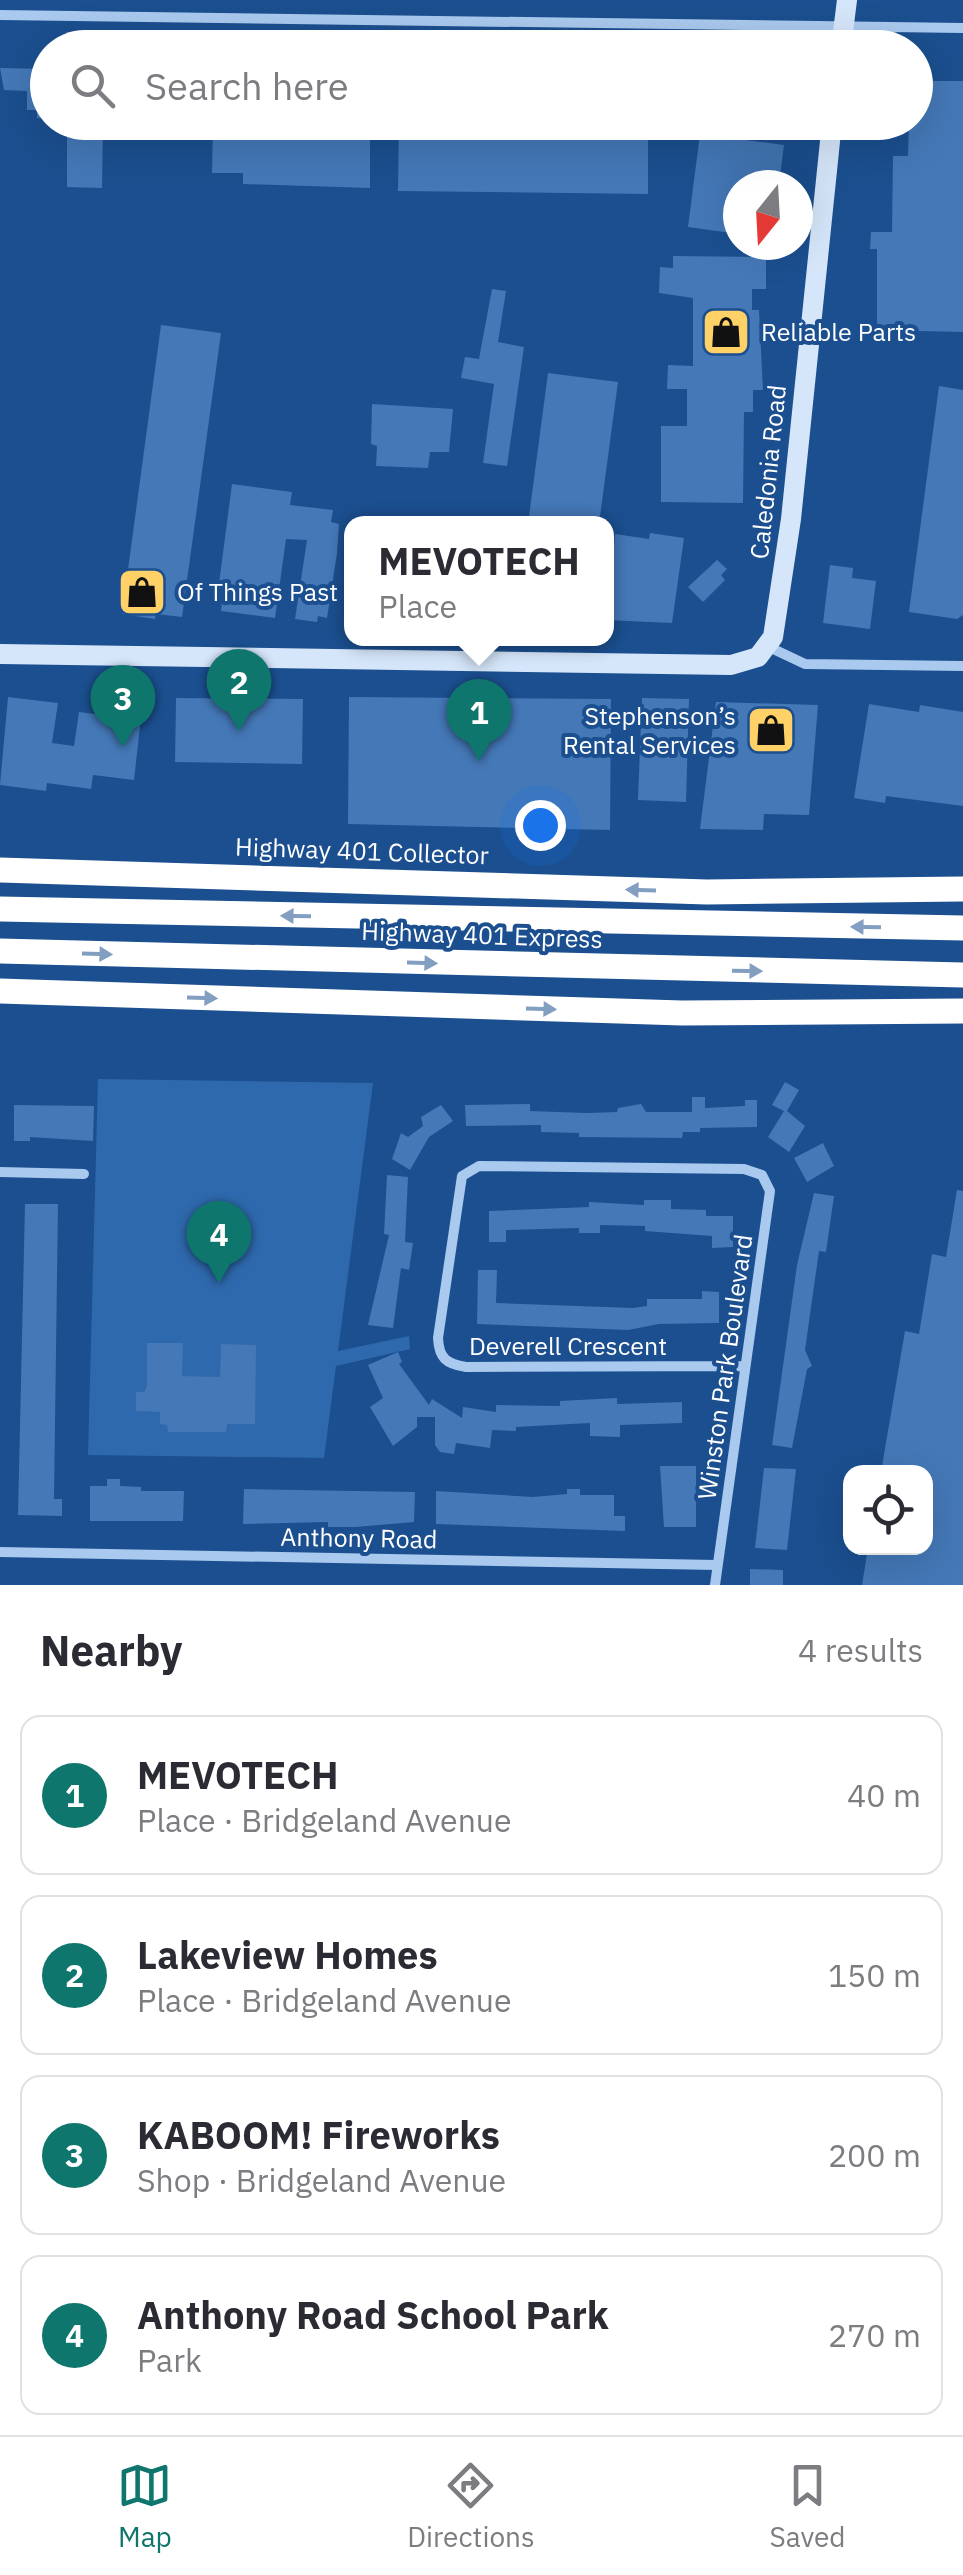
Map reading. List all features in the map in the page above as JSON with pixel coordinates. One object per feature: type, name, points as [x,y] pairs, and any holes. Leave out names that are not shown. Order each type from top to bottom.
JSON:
[{"type":"highway","name":"Highway 401 Collector","points":[[0,870],[707,892],[963,889]]},
{"type":"highway","name":"Highway 401 Express","points":[[0,909],[963,928]]},
{"type":"highway","name":"Highway 401 Express","points":[[0,952],[963,975]]},
{"type":"highway","points":[[0,992],[682,1013],[963,1011]]},
{"type":"street","points":[[843,30],[847,0]]},
{"type":"street","points":[[0,15],[549,30]]},
{"type":"street","points":[[933,30],[963,28]]},
{"type":"street","name":"Caledonia Road","points":[[769,647],[791,518],[830,140]]},
{"type":"street","points":[[0,654],[732,665],[758,657],[769,647],[806,664],[963,666]]},
{"type":"street","name":"Deverell Crescent","points":[[744,1169],[480,1166],[462,1176],[456,1196],[438,1338],[439,1352],[446,1361],[466,1367],[745,1366]]},
{"type":"street","name":"Winston Park Boulevard","points":[[715,1585],[770,1191],[762,1175],[744,1169]]},
{"type":"street","points":[[0,1172],[84,1174]]},
{"type":"street","name":"Anthony Road","points":[[0,1552],[717,1566]]},
{"type":"shaded area","points":[[98,1079],[373,1083],[338,1351],[409,1336],[410,1349],[336,1366],[324,1458],[88,1455]]},
{"type":"building","points":[[0,68],[30,69],[30,110],[27,91],[4,90]]},
{"type":"building","points":[[933,81],[963,81],[963,332],[877,330],[877,249],[870,249],[871,232],[892,232],[893,156],[908,156],[908,140],[933,140]]},
{"type":"building","points":[[67,140],[103,140],[102,188],[67,187]]},
{"type":"building","points":[[213,140],[370,140],[370,188],[243,184],[243,173],[212,173]]},
{"type":"building","points":[[399,140],[648,140],[648,194],[398,191]]},
{"type":"building","points":[[699,140],[784,145],[781,170],[723,170],[723,232],[688,227]]},
{"type":"building","points":[[673,256],[766,260],[766,289],[752,289],[752,310],[759,310],[763,390],[753,390],[753,412],[744,412],[743,503],[661,502],[661,426],[687,426],[687,389],[667,389],[668,365],[693,366],[693,298],[659,293],[660,267],[673,268]]},
{"type":"building","points":[[492,289],[506,291],[498,342],[524,347],[507,466],[483,463],[494,384],[461,378],[465,357],[479,359]]},
{"type":"building","points":[[161,325],[221,333],[182,617],[156,614],[155,619],[122,614]]},
{"type":"building","points":[[548,373],[618,382],[600,516],[529,516]]},
{"type":"building","points":[[939,386],[963,390],[963,615],[957,619],[909,612]]},
{"type":"building","points":[[372,404],[453,409],[449,452],[430,452],[428,468],[376,466],[377,446],[371,444]]},
{"type":"building","points":[[232,484],[292,492],[290,505],[333,510],[331,522],[339,524],[327,618],[318,616],[317,622],[295,619],[307,540],[286,539],[275,618],[221,611],[223,592],[218,591]]},
{"type":"building","points":[[650,533],[684,538],[672,623],[614,620],[615,534],[649,539]]},
{"type":"building","points":[[717,560],[727,569],[721,575],[725,580],[703,602],[688,587]]},
{"type":"building","points":[[830,565],[853,568],[852,578],[876,581],[870,629],[823,623]]},
{"type":"building","points":[[8,697],[58,703],[52,743],[74,746],[79,712],[117,717],[120,697],[143,700],[134,780],[93,775],[91,789],[47,783],[46,791],[0,785]]},
{"type":"building","points":[[349,697],[611,699],[610,830],[348,824]]},
{"type":"building","points":[[176,698],[303,699],[302,764],[175,762]]},
{"type":"building","points":[[642,698],[689,699],[686,802],[638,800]]},
{"type":"building","points":[[716,702],[818,705],[809,815],[764,814],[763,830],[700,829]]},
{"type":"building","points":[[869,704],[919,712],[920,705],[963,712],[963,806],[886,796],[885,803],[854,798]]},
{"type":"building","points":[[785,1082],[799,1090],[787,1111],[805,1126],[789,1152],[768,1137],[784,1111],[772,1105]]},
{"type":"building","points":[[692,1097],[705,1097],[705,1108],[745,1106],[745,1100],[757,1100],[757,1127],[700,1128],[700,1132],[683,1132],[682,1138],[579,1137],[579,1133],[541,1132],[541,1125],[466,1126],[465,1105],[530,1104],[530,1111],[586,1113],[617,1112],[618,1108],[641,1104],[646,1112],[692,1112]]},
{"type":"building","points":[[14,1105],[94,1106],[93,1141],[30,1137],[30,1141],[14,1141]]},
{"type":"building","points":[[441,1105],[453,1121],[429,1137],[410,1170],[392,1159],[401,1133],[408,1137],[423,1126],[421,1117]]},
{"type":"building","points":[[823,1143],[834,1166],[807,1182],[794,1158]]},
{"type":"building","points":[[387,1175],[408,1177],[405,1242],[413,1243],[409,1270],[401,1268],[393,1328],[368,1325],[389,1235],[384,1234]]},
{"type":"building","points":[[957,1190],[963,1191],[963,1585],[862,1585],[867,1555],[933,1555],[933,1465],[882,1465],[905,1331],[919,1334],[932,1254],[946,1257]]},
{"type":"building","points":[[814,1193],[834,1196],[826,1252],[819,1251],[805,1350],[812,1366],[807,1369],[792,1448],[772,1445],[797,1265]]},
{"type":"building","points":[[644,1200],[671,1200],[671,1209],[706,1210],[706,1216],[733,1216],[733,1247],[712,1248],[712,1236],[645,1231],[645,1226],[600,1225],[600,1233],[579,1233],[579,1228],[506,1230],[506,1242],[489,1242],[489,1211],[589,1207],[589,1202],[644,1205]]},
{"type":"building","points":[[25,1204],[58,1204],[54,1499],[62,1499],[62,1516],[18,1515]]},
{"type":"building","points":[[478,1270],[497,1270],[496,1303],[633,1308],[647,1306],[647,1299],[702,1299],[702,1291],[719,1292],[719,1323],[659,1324],[628,1330],[477,1324]]},
{"type":"building","points":[[147,1343],[183,1343],[182,1376],[220,1377],[221,1344],[256,1345],[255,1424],[227,1424],[226,1432],[168,1432],[167,1425],[160,1424],[160,1412],[136,1411],[136,1392],[144,1392],[147,1386]]},
{"type":"building","points":[[398,1352],[402,1362],[399,1364],[429,1405],[432,1399],[462,1418],[463,1407],[496,1412],[496,1405],[560,1406],[560,1401],[617,1398],[617,1404],[682,1402],[682,1423],[620,1425],[620,1437],[590,1436],[590,1423],[492,1430],[490,1448],[456,1443],[454,1454],[440,1452],[435,1445],[435,1417],[417,1417],[417,1427],[393,1446],[370,1407],[383,1398],[368,1365]]},
{"type":"building","points":[[660,1466],[696,1466],[696,1527],[664,1527]]},
{"type":"building","points":[[764,1468],[796,1469],[787,1550],[755,1548]]},
{"type":"building","points":[[107,1479],[120,1479],[120,1486],[141,1487],[141,1491],[184,1491],[183,1521],[90,1521],[90,1486],[107,1486]]},
{"type":"building","points":[[244,1489],[415,1492],[414,1522],[356,1527],[328,1527],[328,1522],[243,1524]]},
{"type":"building","points":[[567,1489],[580,1489],[580,1495],[614,1495],[614,1516],[625,1516],[625,1531],[436,1524],[436,1491],[533,1497],[567,1494]]},
{"type":"building","points":[[750,1569],[783,1570],[783,1585],[750,1585]]},
{"type":"place","name":"Reliable Parts","points":[[726,332]]},
{"type":"place","name":"Of Things Past","points":[[142,592]]},
{"type":"place","name":"Stephenson’s Rental Services","points":[[771,730]]},
{"type":"place","name":"Lakeview Homes","points":[[239,731]]},
{"type":"place","name":"KABOOM! Fireworks","points":[[123,747]]},
{"type":"place","name":"MEVOTECH","points":[[479,761]]},
{"type":"place","name":"Anthony Road School Park","points":[[219,1283]]}]
